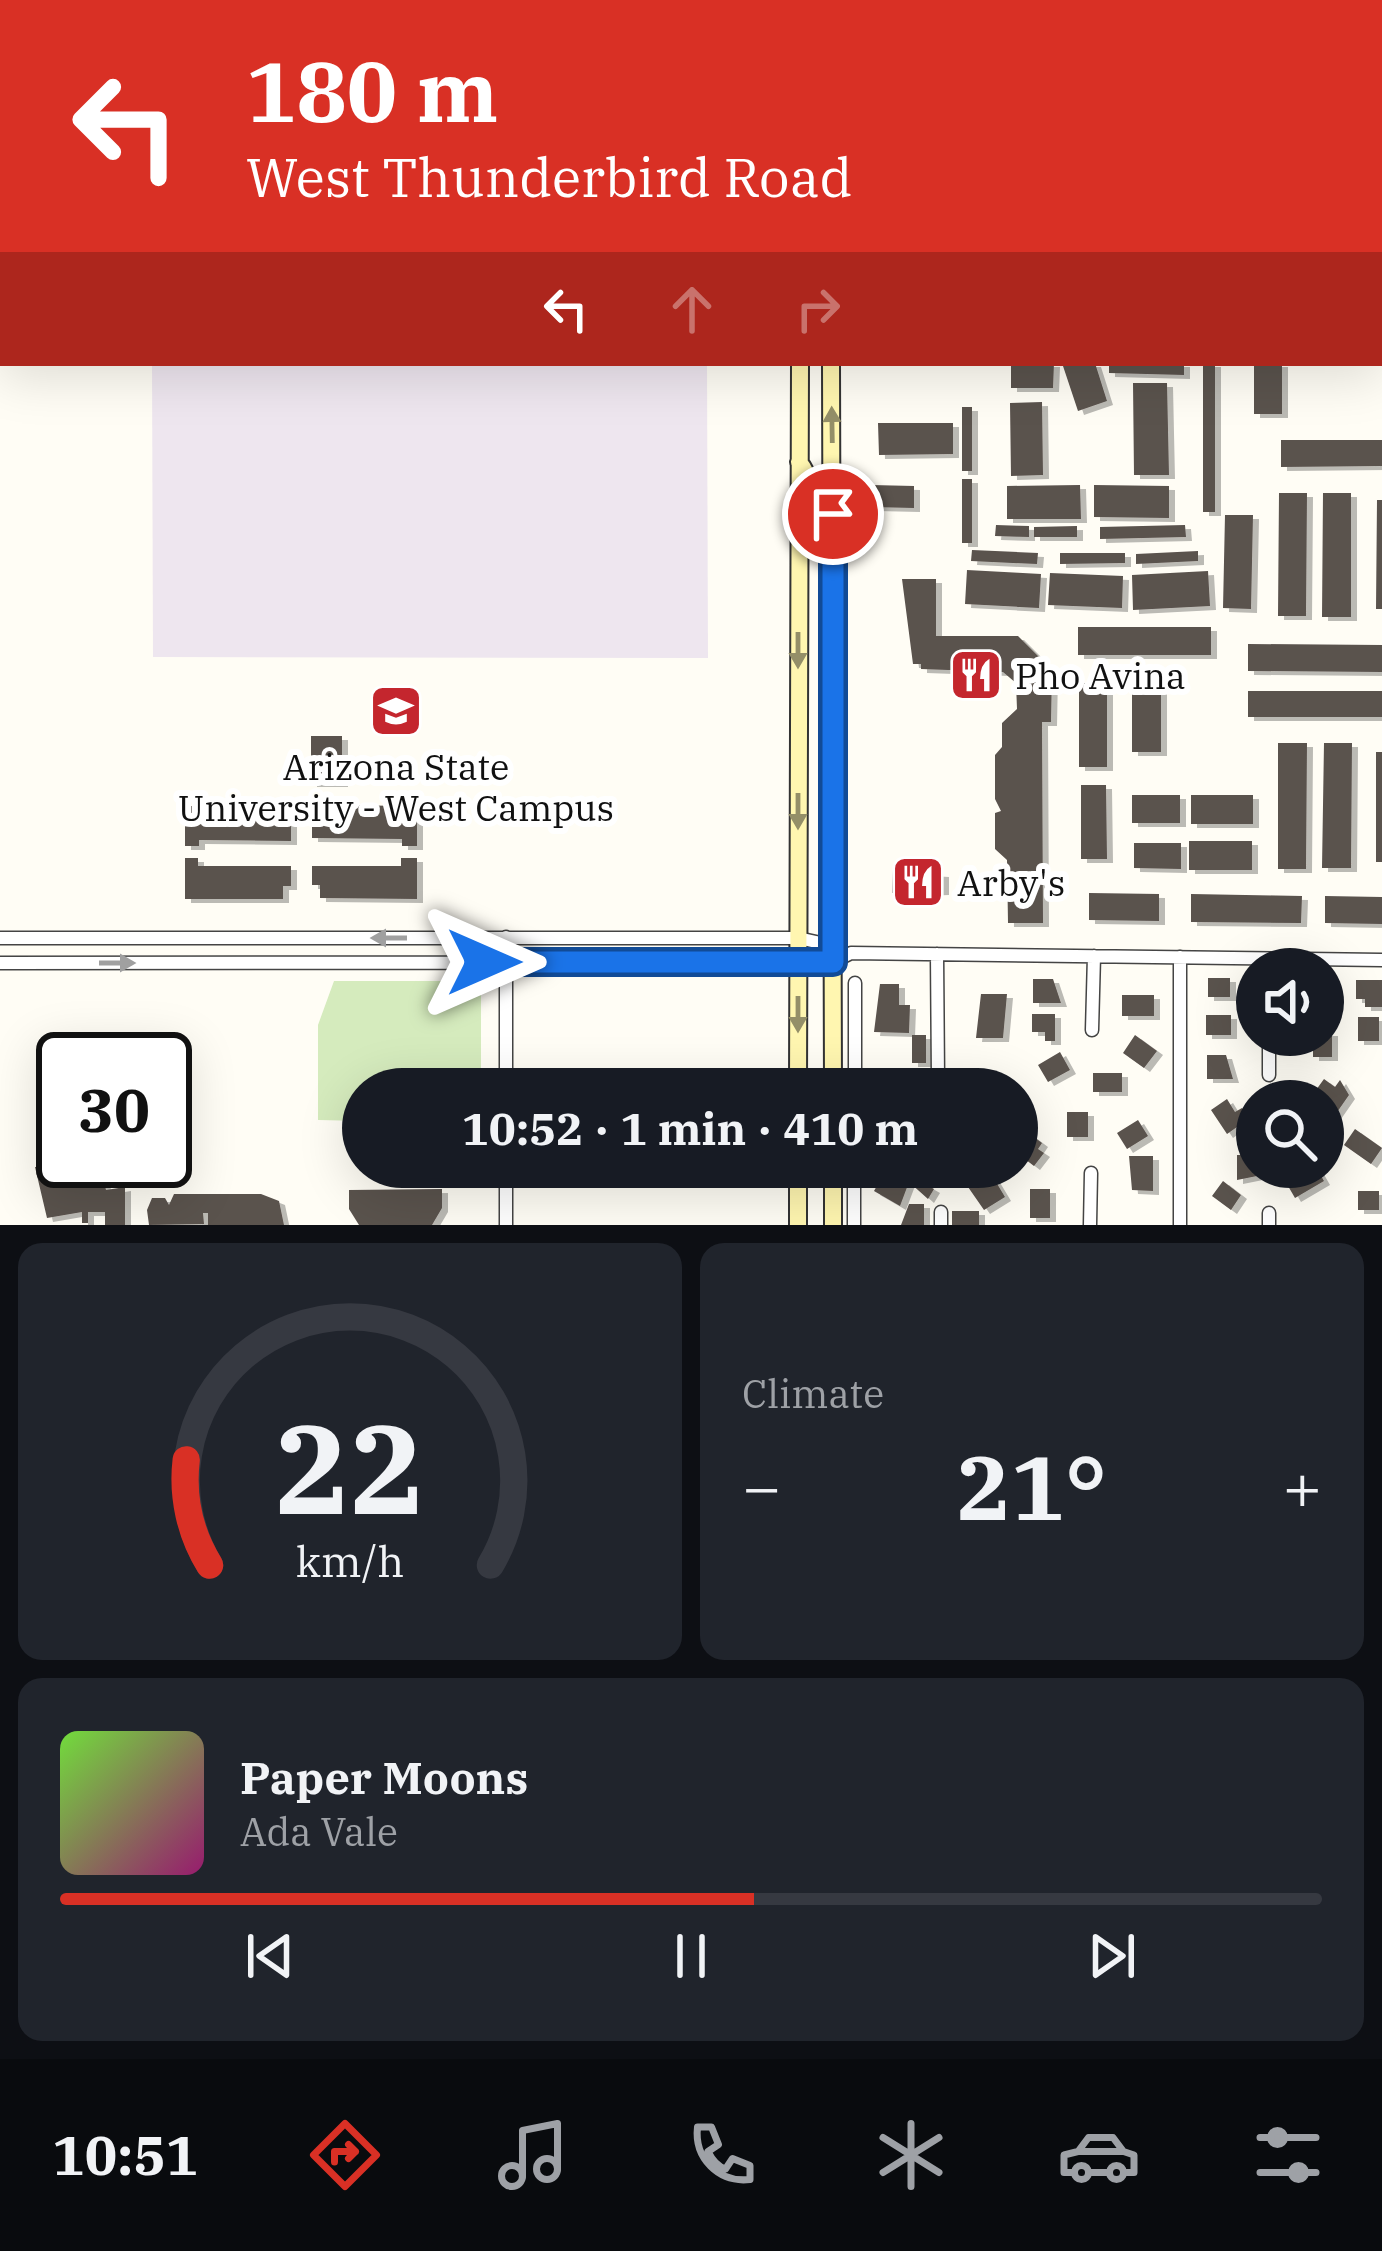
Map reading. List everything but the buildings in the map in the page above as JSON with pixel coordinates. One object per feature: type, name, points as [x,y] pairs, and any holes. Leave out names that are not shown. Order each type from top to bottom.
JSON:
[{"type":"main road","points":[[798,1068],[800,366]]},
{"type":"main road","points":[[831,366],[833,1068]]},
{"type":"main road","points":[[799,462],[813,478],[815,538],[821,550],[834,556]]},
{"type":"main road","points":[[798,695],[833,694]]},
{"type":"main road","points":[[798,1188],[798,1225]]},
{"type":"main road","points":[[833,1188],[833,1225]]},
{"type":"street","points":[[506,937],[506,1068]]},
{"type":"street","points":[[0,938],[798,938],[833,953]]},
{"type":"street","points":[[0,963],[798,962],[833,953],[1236,961]]},
{"type":"street","points":[[937,954],[938,1068]]},
{"type":"street","points":[[1092,1030],[1094,956]]},
{"type":"street","points":[[1180,957],[1180,1225]]},
{"type":"street","points":[[1344,961],[1382,960]]},
{"type":"street","points":[[855,983],[855,1068]]},
{"type":"street","points":[[1269,1056],[1269,1075]]},
{"type":"street","points":[[1090,1173],[1090,1225]]},
{"type":"street","points":[[506,1188],[506,1225]]},
{"type":"street","points":[[854,1188],[854,1225]]},
{"type":"shaded area","points":[[152,366],[707,366],[708,658],[153,657]]},
{"type":"green space","points":[[334,981],[481,981],[481,1068],[342,1068],[342,1121],[318,1120],[318,1025]]},
{"type":"place","name":"Pho Avina","points":[[976,675]]},
{"type":"place","name":"Arizona State University - West Campus","points":[[396,711]]},
{"type":"place","name":"Arby's","points":[[918,882]]},
{"type":"route","points":[[484,962],[833,962],[833,514]]}]
